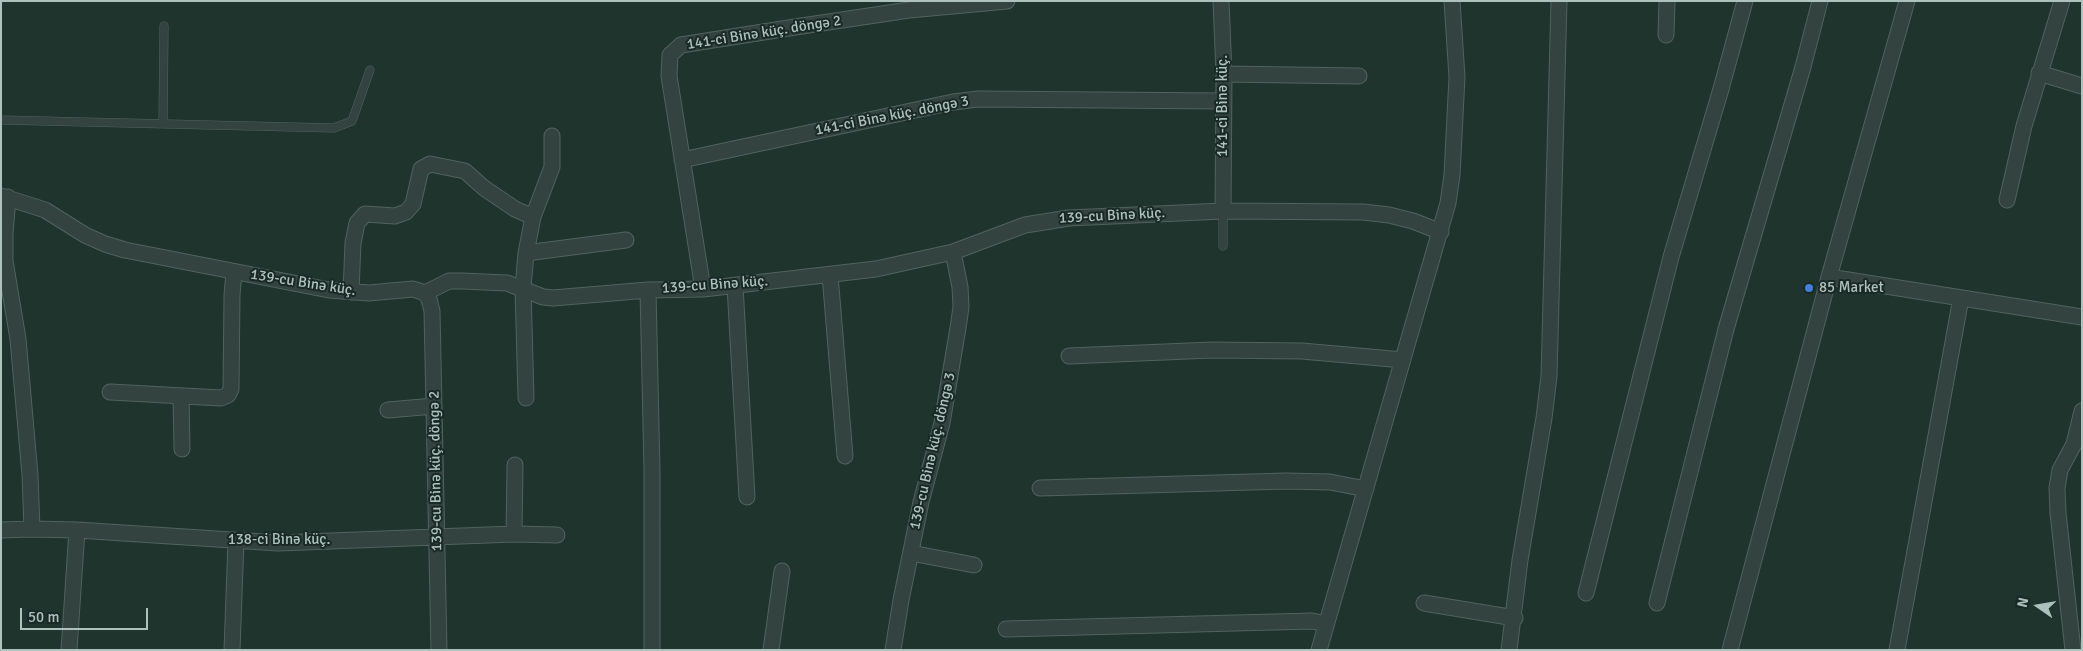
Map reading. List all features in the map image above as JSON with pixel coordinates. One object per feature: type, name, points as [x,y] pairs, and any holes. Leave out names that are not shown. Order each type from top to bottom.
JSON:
[{"type":"street","name":"141-ci Binə küç. döngə 2","points":[[703,289],[669,76],[670,55],[681,45],[909,10],[1006,1]]},
{"type":"street","name":"141-ci Binə küç.","points":[[1221,1],[1224,74],[1223,211]]},
{"type":"street","points":[[1319,650],[1441,232],[1452,175],[1456,118],[1457,77],[1452,1]]},
{"type":"street","points":[[1510,650],[1520,560],[1544,418],[1549,376],[1559,1]]},
{"type":"street","points":[[1666,35],[1667,1]]},
{"type":"street","points":[[1586,593],[1671,257],[1745,1]]},
{"type":"street","points":[[1657,603],[1726,329],[1803,67],[1820,1]]},
{"type":"street","points":[[1730,650],[1829,277],[1907,1]]},
{"type":"street","points":[[2007,200],[2024,126],[2062,1]]},
{"type":"street","points":[[2039,73],[2082,86]]},
{"type":"street","points":[[1224,74],[1359,76]]},
{"type":"street","name":"141-ci Binə küç. döngə 3","points":[[682,160],[961,101],[1020,98],[1224,101]]},
{"type":"street","points":[[526,398],[523,288],[526,253],[533,217],[552,167],[552,136]]},
{"type":"street","points":[[351,292],[353,243],[357,223],[365,214],[395,216],[406,212],[413,204],[421,169],[430,164],[465,171],[484,188],[516,209],[533,217]]},
{"type":"street","points":[[5,197],[5,261],[18,339],[30,475],[32,529]]},
{"type":"street","name":"139-cu Binə küç.","points":[[5,197],[46,210],[85,235],[105,244],[329,290],[351,292],[413,289],[425,293],[449,281],[507,283],[543,297],[553,298],[648,290],[703,289],[735,286],[902,265],[953,252],[1025,225],[1048,220],[1223,211],[1363,212],[1389,215],[1413,221],[1441,232]]},
{"type":"street","points":[[526,253],[626,240]]},
{"type":"street","name":"139-cu Binə küç. döngə 3","points":[[893,650],[921,502],[942,423],[958,328],[961,307],[960,287],[953,252]]},
{"type":"street","points":[[110,392],[221,398],[228,395],[231,390],[234,272]]},
{"type":"street","points":[[830,275],[845,456]]},
{"type":"street","points":[[1829,277],[2082,317]]},
{"type":"street","points":[[735,286],[747,497]]},
{"type":"street","points":[[648,290],[652,472],[652,650]]},
{"type":"street","name":"139-cu Binə küç. döngə 2","points":[[425,293],[429,299],[432,311],[439,650]]},
{"type":"street","points":[[1897,650],[1961,298]]},
{"type":"street","points":[[1070,356],[1212,350],[1302,351],[1403,360]]},
{"type":"street","points":[[181,396],[182,449]]},
{"type":"street","points":[[388,410],[434,406]]},
{"type":"street","points":[[2073,650],[2057,488],[2060,470],[2075,457],[2074,444],[2082,411]]},
{"type":"street","points":[[514,534],[515,465]]},
{"type":"street","points":[[1040,488],[1286,481],[1330,482],[1366,489]]},
{"type":"street","name":"138-ci Binə küç.","points":[[1,530],[77,530],[236,541],[278,542],[514,534],[557,535]]},
{"type":"street","points":[[69,650],[77,530]]},
{"type":"street","points":[[232,650],[236,541]]},
{"type":"street","points":[[911,553],[974,565]]},
{"type":"street","points":[[770,650],[782,571]]},
{"type":"street","points":[[1424,603],[1514,618]]},
{"type":"street","points":[[1006,630],[1312,621],[1326,624]]},
{"type":"lane","points":[[163,124],[164,26]]},
{"type":"lane","points":[[1,120],[334,128],[352,121],[370,70]]},
{"type":"lane","points":[[1223,211],[1223,246]]},
{"type":"place","name":"85 Market","points":[[1809,288]]}]
